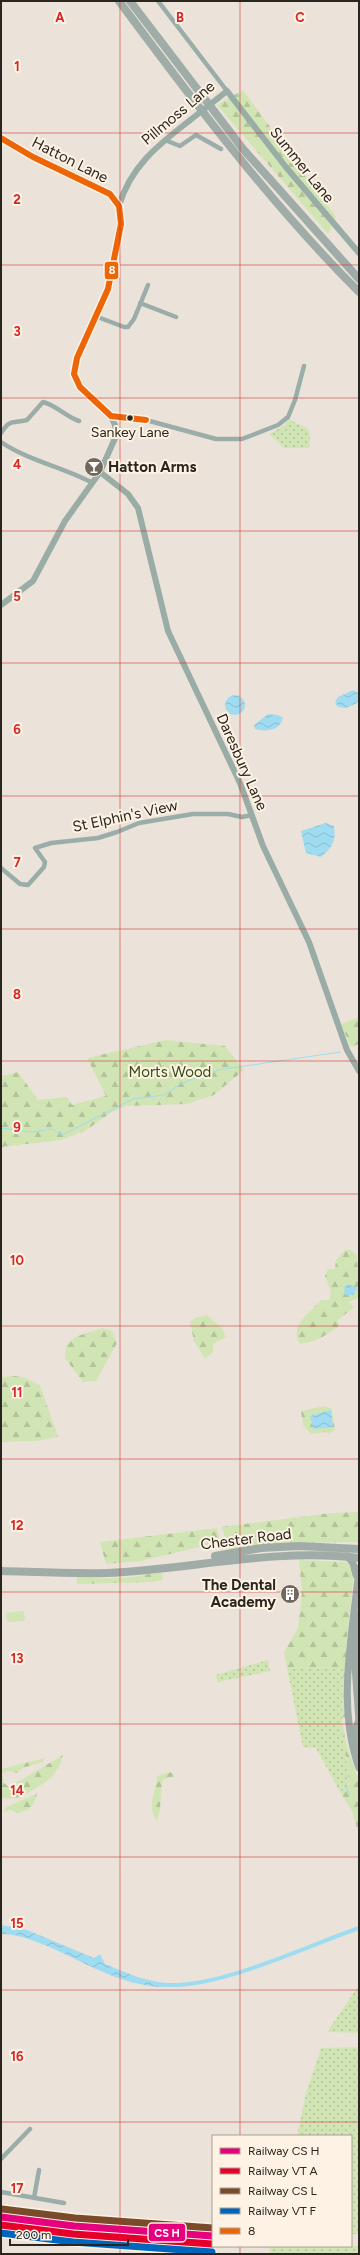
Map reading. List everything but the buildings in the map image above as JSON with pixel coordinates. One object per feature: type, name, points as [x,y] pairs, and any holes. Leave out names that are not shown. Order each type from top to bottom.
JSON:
[{"type":"highway","points":[[119,1],[242,161],[295,223],[359,292]]},
{"type":"highway","points":[[130,1],[244,149],[359,279]]},
{"type":"highway","name":"Chester Road","points":[[162,1567],[261,1548],[299,1546],[325,1548],[336,1546],[359,1549]]},
{"type":"highway","name":"Chester Road","points":[[1,1571],[108,1573],[265,1555],[301,1554],[359,1558]]},
{"type":"main road","name":"Pillmoss Lane","points":[[119,206],[125,189],[138,166],[165,140],[227,91]]},
{"type":"main road","name":"Summer Lane","points":[[227,91],[285,166],[359,252]]},
{"type":"main road","name":"Hatton Lane","points":[[1,138],[33,157],[110,194],[119,206]]},
{"type":"main road","points":[[110,194],[125,189]]},
{"type":"main road","points":[[1,605],[33,581],[65,521],[100,472],[114,442],[116,430],[111,416],[80,387],[74,374],[77,358],[108,289],[121,224],[119,206]]},
{"type":"main road","name":"Daresbury Lane","points":[[100,472],[128,494],[138,508],[142,519],[157,592],[168,631],[232,764],[269,859],[309,942],[347,1050],[359,1071]]},
{"type":"main road","points":[[325,1548],[359,1552]]},
{"type":"main road","points":[[347,1556],[354,1565],[358,1583]]},
{"type":"main road","points":[[359,1568],[349,1660],[349,1714],[351,1737],[359,1768]]},
{"type":"main road","points":[[359,1614],[355,1666],[358,1701],[358,1721],[355,1728],[359,1751]]},
{"type":"main road","points":[[349,1714],[358,1721]]},
{"type":"street","name":"Pillmoss Lane","points":[[158,1],[227,91]]},
{"type":"street","points":[[165,140],[180,146],[196,135],[221,149]]},
{"type":"street","points":[[96,316],[124,327],[128,326],[134,319],[148,285]]},
{"type":"street","points":[[140,303],[176,317]]},
{"type":"street","points":[[111,416],[146,420],[216,439],[242,438],[278,425],[288,417],[296,400],[304,366]]},
{"type":"street","points":[[1,433],[7,424],[12,421],[27,420],[43,402],[48,403],[67,417],[79,421]]},
{"type":"street","points":[[116,430],[122,417]]},
{"type":"street","points":[[1,442],[26,457],[54,465],[93,483]]},
{"type":"street","name":"St Elphin's View","points":[[1,868],[20,884],[28,885],[44,867],[45,862],[35,848],[51,843],[98,838],[139,823],[193,814],[228,814],[242,817],[252,815]]},
{"type":"street","points":[[1,2159],[30,2129]]},
{"type":"street","points":[[34,2198],[39,2170]]},
{"type":"street","points":[[1,2192],[64,2203]]},
{"type":"green space","points":[[243,90],[336,217],[328,234],[217,105]]},
{"type":"green space","points":[[289,418],[308,430],[310,434],[309,448],[284,448],[269,434],[285,425]]},
{"type":"green space","points":[[359,1017],[359,1044],[351,1047],[341,1024]]},
{"type":"green space","name":"Morts Wood","points":[[166,1040],[225,1046],[244,1070],[214,1095],[187,1104],[126,1106],[112,1112],[85,1131],[61,1140],[1,1147],[1,1076],[18,1072],[38,1100],[67,1097],[72,1105],[106,1096],[87,1058]]},
{"type":"green space","points":[[345,1250],[351,1250],[357,1256],[359,1298],[349,1302],[354,1307],[338,1320],[339,1326],[321,1338],[300,1344],[297,1337],[298,1326],[306,1315],[321,1300],[329,1300],[331,1291],[325,1276],[328,1269],[335,1269],[336,1260]]},
{"type":"green space","points":[[207,1315],[222,1328],[226,1337],[213,1344],[213,1352],[205,1359],[194,1341],[190,1322],[195,1318]]},
{"type":"green space","points":[[102,1328],[112,1331],[117,1343],[96,1381],[83,1382],[65,1358],[66,1346],[75,1337]]},
{"type":"green space","points":[[1,1377],[23,1377],[40,1385],[58,1437],[36,1441],[1,1442]]},
{"type":"green space","points":[[324,1406],[332,1409],[335,1430],[328,1434],[327,1432],[311,1434],[303,1425],[301,1411]]},
{"type":"green space","points":[[359,1512],[359,1542],[282,1543],[231,1550],[221,1527],[332,1513]]},
{"type":"green space","points":[[217,1528],[220,1542],[141,1561],[106,1564],[100,1542]]},
{"type":"green space","points":[[299,1560],[345,1562],[349,1563],[354,1573],[346,1647],[346,1716],[342,1720],[343,1667],[287,1668],[284,1652],[298,1628],[302,1592]]},
{"type":"green space","points":[[159,1571],[162,1574],[163,1580],[152,1582],[77,1584],[77,1576],[119,1578],[141,1576]]},
{"type":"green space","points":[[24,1611],[25,1621],[7,1622],[6,1613]]},
{"type":"green space","points":[[268,1660],[270,1671],[218,1682],[215,1675]]},
{"type":"green space","points":[[343,1667],[342,1720],[340,1725],[346,1755],[349,1786],[340,1792],[316,1748],[303,1747],[287,1668]]},
{"type":"green space","points":[[342,1720],[346,1743],[359,1782],[359,1835],[352,1811],[340,1792],[349,1786],[346,1755],[340,1725]]},
{"type":"green space","points":[[63,1755],[60,1765],[52,1777],[44,1783],[18,1799],[1,1798],[1,1769],[45,1758],[43,1762],[22,1768],[17,1773],[9,1771],[2,1773],[4,1783],[9,1787]]},
{"type":"green space","points":[[171,1772],[175,1776],[164,1779],[162,1782],[160,1809],[157,1821],[152,1810],[152,1799],[157,1776]]},
{"type":"green space","points":[[37,1793],[35,1801],[29,1809],[18,1813],[10,1810],[4,1812],[5,1808]]},
{"type":"green space","points":[[359,1987],[359,2033],[327,2032],[357,1988]]},
{"type":"green space","points":[[359,2047],[359,2234],[352,2234],[352,2135],[297,2135],[306,2093],[321,2048]]},
{"type":"green space","points":[[359,2246],[359,2254],[269,2254],[270,2247]]},
{"type":"water","points":[[353,690],[359,693],[359,702],[346,708],[338,707],[335,702],[338,697]]},
{"type":"water","points":[[235,695],[242,698],[245,705],[242,712],[235,715],[228,712],[225,705],[228,698]]},
{"type":"water","points":[[268,714],[278,715],[283,718],[279,726],[272,730],[255,729],[254,725]]},
{"type":"water","points":[[326,823],[334,826],[334,840],[331,847],[321,857],[306,853],[301,831]]},
{"type":"water","points":[[348,1284],[357,1288],[353,1295],[345,1295],[344,1288]]},
{"type":"water","points":[[331,1410],[333,1427],[313,1429],[310,1416]]},
{"type":"water","points":[[1,1925],[27,1930],[94,1958],[100,1954],[105,1964],[137,1977],[162,1983],[161,1987],[119,1978],[93,1968],[35,1941],[15,1935],[1,1934]]},
{"type":"waterway","points":[[1,1128],[32,1132],[52,1129],[62,1135],[133,1099],[164,1095],[182,1083],[218,1070],[340,1052]]},
{"type":"waterway","points":[[344,1785],[350,1794]]},
{"type":"waterway","points":[[157,1984],[179,1985],[204,1982],[231,1975],[359,1928]]},
{"type":"transit line","name":"8","points":[[1,138],[33,157],[110,194],[119,206],[121,224],[108,289],[77,358],[74,374],[80,387],[111,416],[146,420]]},
{"type":"transit line","points":[[2,2209],[75,2218],[212,2228]]},
{"type":"transit line","points":[[1,2217],[74,2226],[212,2236]]},
{"type":"transit line","points":[[1,2225],[73,2234],[212,2244]]},
{"type":"transit line","points":[[1,2233],[73,2242],[212,2252]]},
{"type":"place","name":"Sankey Lane","points":[[130,418]]},
{"type":"place","name":"Hatton Arms","points":[[94,467]]},
{"type":"place","name":"The Dental Academy","points":[[290,1594]]}]
